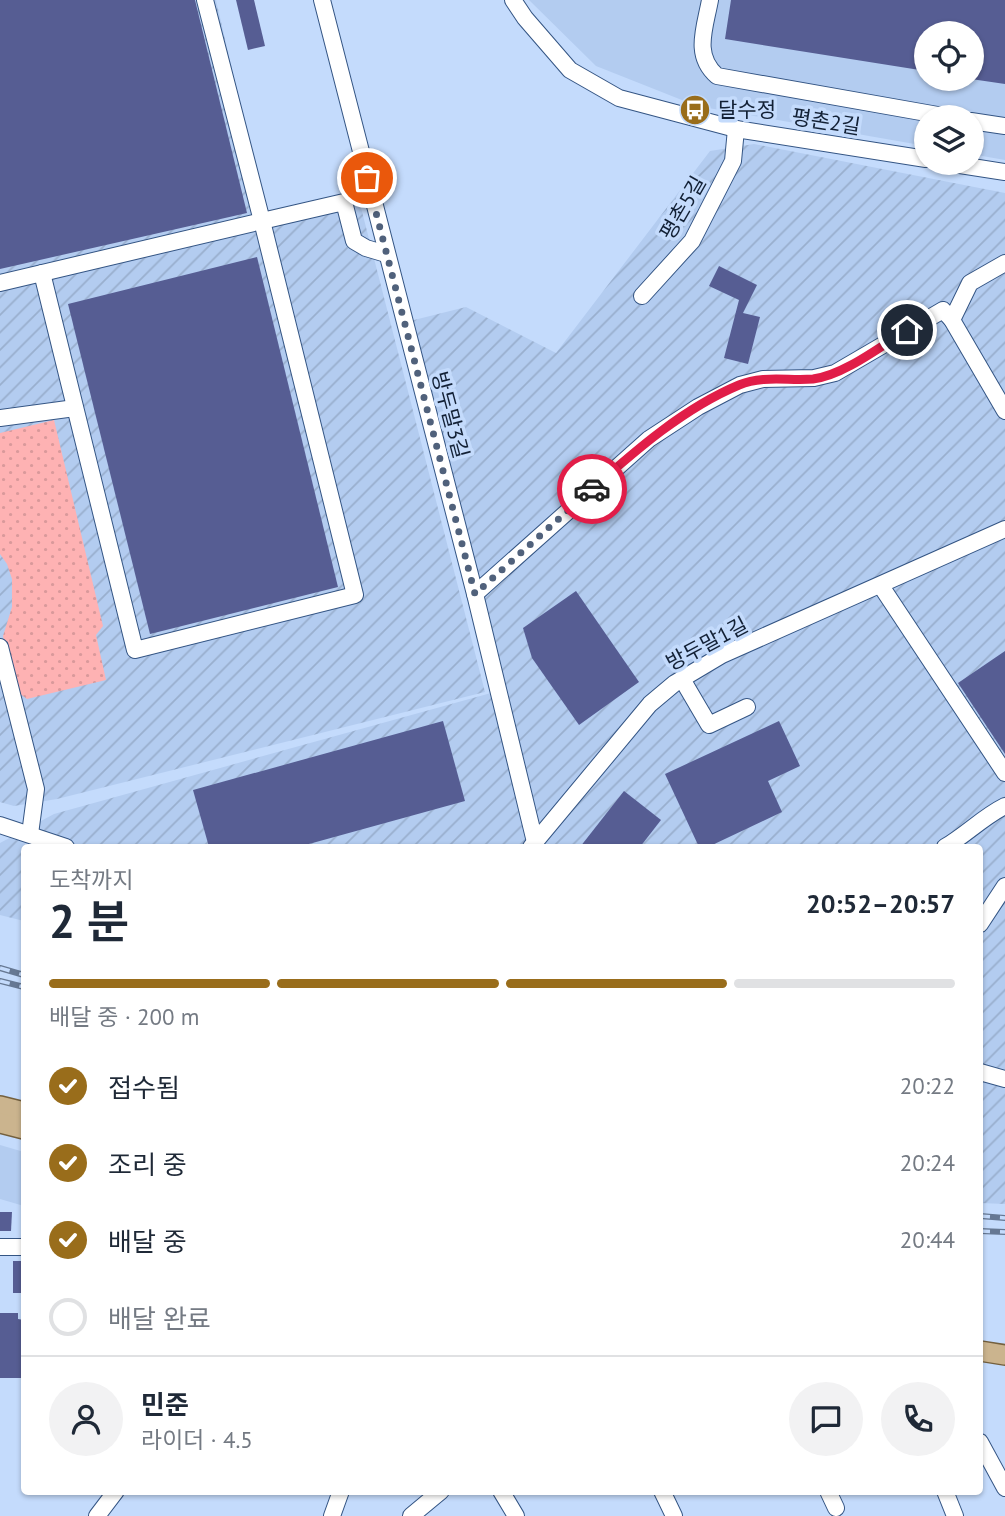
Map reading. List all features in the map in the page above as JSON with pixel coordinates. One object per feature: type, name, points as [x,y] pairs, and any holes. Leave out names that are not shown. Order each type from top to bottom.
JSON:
[{"type":"main road","points":[[0,1106],[21,1111]]},
{"type":"main road","points":[[0,1123],[21,1128]]},
{"type":"main road","points":[[983,1351],[1005,1355]]},
{"type":"street","points":[[42,273],[135,650],[355,595],[205,0]]},
{"type":"street","name":"방두말3길","points":[[322,0],[475,594],[533,844]]},
{"type":"street","name":"평촌2길","points":[[513,0],[525,18],[570,69],[619,98],[736,129],[914,157]]},
{"type":"street","points":[[710,0],[702,43],[703,58],[708,69],[717,76],[914,111]]},
{"type":"street","points":[[984,123],[1005,126]]},
{"type":"street","name":"평촌5길","points":[[642,296],[692,241],[733,161],[736,129]]},
{"type":"street","points":[[984,169],[1005,172]]},
{"type":"street","points":[[0,283],[344,202],[354,241],[386,254]]},
{"type":"street","points":[[952,320],[970,282],[1005,263]]},
{"type":"street","points":[[475,594],[649,439],[698,407],[740,385],[763,379],[814,379],[835,373],[943,310],[952,320],[1005,411]]},
{"type":"street","points":[[0,418],[75,408]]},
{"type":"street","name":"방두말1길","points":[[533,844],[650,704],[682,679],[722,655],[1005,529]]},
{"type":"street","points":[[881,586],[1005,773]]},
{"type":"street","points":[[0,647],[36,789],[30,834]]},
{"type":"street","points":[[682,679],[709,725],[747,707]]},
{"type":"street","points":[[951,844],[968,834],[986,816],[1005,806]]},
{"type":"street","points":[[0,825],[57,844]]},
{"type":"street","points":[[983,919],[1005,886]]},
{"type":"street","points":[[983,1073],[1005,1079]]},
{"type":"street","points":[[0,1247],[21,1247]]},
{"type":"street","points":[[983,1448],[1005,1488]]},
{"type":"street","points":[[97,1516],[113,1495]]},
{"type":"street","points":[[332,1516],[340,1495]]},
{"type":"street","points":[[411,1516],[436,1495]]},
{"type":"street","points":[[502,1495],[509,1513]]},
{"type":"street","points":[[664,1495],[674,1516]]},
{"type":"street","points":[[830,1495],[836,1508]]},
{"type":"street","points":[[947,1495],[956,1516]]},
{"type":"shaded area","points":[[0,0],[216,0],[265,212],[357,192],[485,692],[57,799],[14,806],[0,802]]},
{"type":"shaded area","points":[[529,0],[1005,0],[1005,160],[984,156],[984,105],[914,105],[914,144],[697,106],[596,66]]},
{"type":"shaded area","points":[[754,144],[1005,193],[1005,1204],[983,1203],[983,844],[21,844],[21,920],[0,915],[0,843],[54,814],[491,693],[398,324],[466,307],[556,353],[710,151]]},
{"type":"shaded area","points":[[54,420],[103,626],[96,635],[106,680],[27,699],[15,690],[3,636],[12,607],[12,579],[0,554],[0,433]]},
{"type":"shaded area","points":[[0,1145],[21,1151],[21,1205],[0,1199]]},
{"type":"building","points":[[0,0],[195,0],[247,213],[0,269]]},
{"type":"building","points":[[236,0],[254,0],[265,46],[248,50]]},
{"type":"building","points":[[731,0],[1005,0],[1005,84],[984,81],[984,21],[914,21],[914,69],[725,39]]},
{"type":"building","points":[[257,257],[338,587],[150,634],[68,304]]},
{"type":"building","points":[[719,266],[757,285],[743,313],[760,317],[748,364],[724,358],[739,300],[709,286]]},
{"type":"building","points":[[576,591],[639,682],[579,725],[532,658],[523,628]]},
{"type":"building","points":[[1005,651],[1005,754],[958,683]]},
{"type":"building","points":[[443,721],[465,801],[309,844],[208,844],[193,790]]},
{"type":"building","points":[[779,721],[800,766],[768,781],[782,812],[714,844],[698,844],[665,774]]},
{"type":"building","points":[[624,791],[661,820],[642,844],[582,844]]},
{"type":"building","points":[[0,1212],[12,1212],[11,1231],[0,1231]]},
{"type":"building","points":[[13,1261],[21,1261],[21,1293],[13,1293]]},
{"type":"building","points":[[0,1313],[18,1313],[18,1319],[21,1320],[21,1378],[0,1378]]},
{"type":"railway","points":[[0,968],[21,974]]},
{"type":"railway","points":[[0,981],[21,986]]},
{"type":"railway","points":[[983,1216],[1005,1218]]},
{"type":"railway","points":[[983,1231],[1005,1232]]},
{"type":"way so far","points":[[367,178],[475,594],[592,489]]},
{"type":"place","name":"달수정","points":[[695,110]]},
{"type":"route","points":[[592,489],[649,439],[698,407],[740,385],[763,379],[814,379],[835,373],[907,330]]}]
